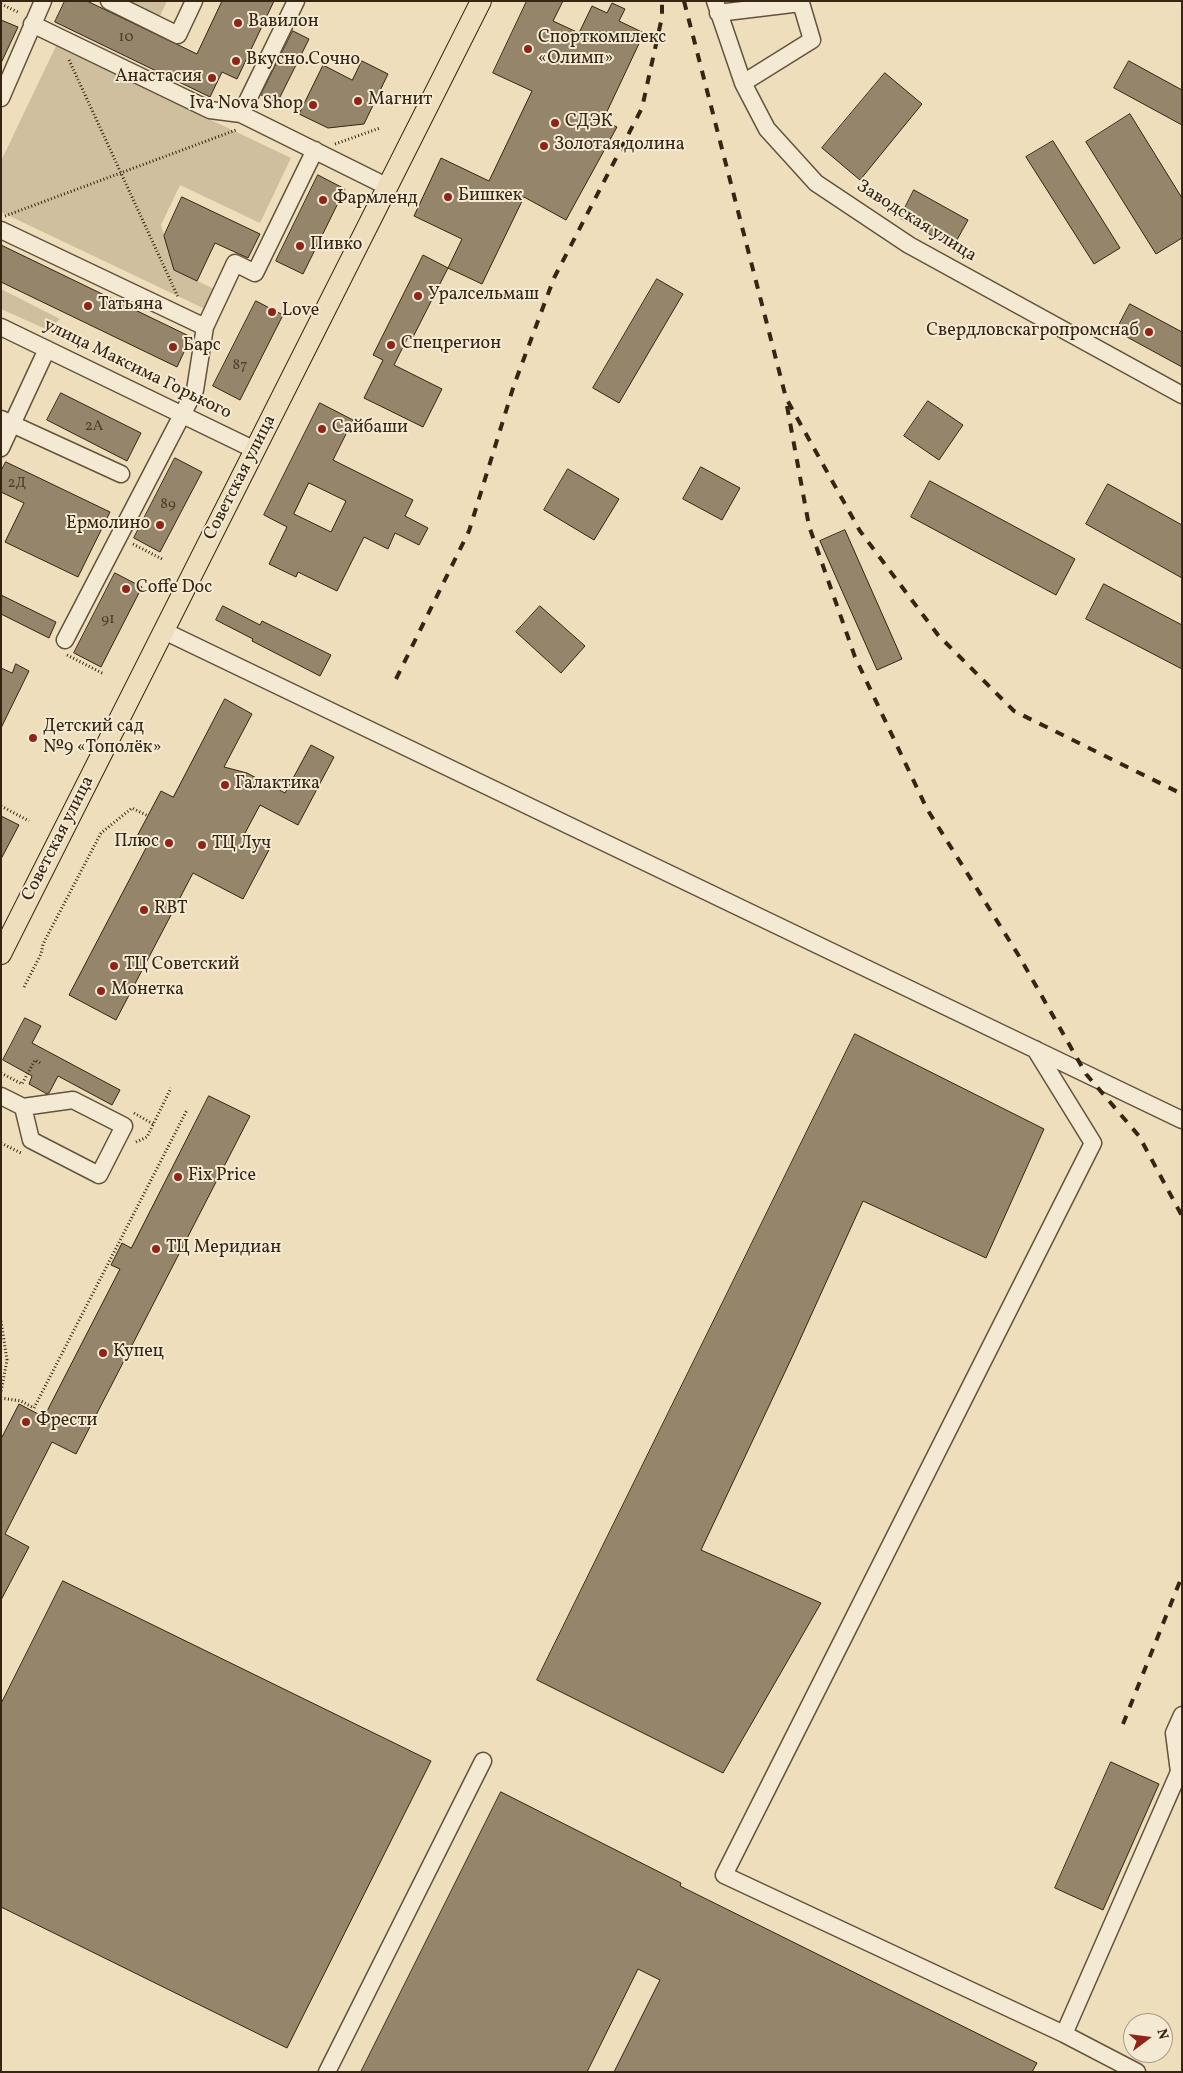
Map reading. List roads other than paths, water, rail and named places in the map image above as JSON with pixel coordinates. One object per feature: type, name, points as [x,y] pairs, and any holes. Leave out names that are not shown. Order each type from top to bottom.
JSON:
[{"type":"main road","name":"Советская улица","points":[[1,954],[481,1]]},
{"type":"street","points":[[1,98],[43,1]]},
{"type":"street","points":[[109,1],[178,35],[194,1]]},
{"type":"street","points":[[242,114],[296,1]]},
{"type":"street","points":[[717,7],[801,3],[812,40],[743,84]]},
{"type":"street","name":"Заводская улица","points":[[717,7],[743,84],[767,129],[816,183],[909,245],[1182,395]]},
{"type":"street","points":[[34,22],[58,37],[210,110],[242,114],[388,186]]},
{"type":"street","points":[[65,640],[195,390],[205,327],[236,263],[256,273],[315,150]]},
{"type":"street","points":[[1,230],[205,327]]},
{"type":"street","name":"улица Максима Горького","points":[[1,327],[255,450]]},
{"type":"street","points":[[1,448],[7,421],[47,349]]},
{"type":"street","points":[[7,421],[121,474]]},
{"type":"street","points":[[164,631],[1182,1120]]},
{"type":"street","points":[[1035,1050],[1094,1143],[724,1875],[1064,2034],[1137,2072]]},
{"type":"street","points":[[1,1096],[23,1107],[73,1100],[124,1126],[99,1175],[31,1140],[23,1107]]},
{"type":"street","points":[[1064,2034],[1179,1772],[1174,1733],[1182,1715]]},
{"type":"street","points":[[327,2072],[483,1761]]},
{"type":"railway","points":[[396,679],[469,531],[514,385],[554,278],[642,108],[662,17],[662,1]]},
{"type":"railway","points":[[684,1],[786,398],[860,531],[938,635],[1014,711],[1182,794]]},
{"type":"railway","points":[[787,406],[809,526],[855,657],[927,809],[1019,956],[1086,1074],[1139,1136],[1182,1216]]},
{"type":"railway","points":[[1123,1724],[1182,1576]]},
{"type":"place","name":"Вавилон","points":[[238,23]]},
{"type":"place","name":"Спорткомплекс «Олимп»","points":[[528,49]]},
{"type":"place","name":"Вкусно.Сочно","points":[[236,61]]},
{"type":"place","name":"Анастасия","points":[[212,78]]},
{"type":"place","name":"Магнит","points":[[358,101]]},
{"type":"place","name":"Iva Nova Shop","points":[[313,105]]},
{"type":"place","name":"СДЭК","points":[[555,123]]},
{"type":"place","name":"Золотая долина","points":[[544,146]]},
{"type":"place","name":"Бишкек","points":[[448,197]]},
{"type":"place","name":"Фармленд","points":[[323,200]]},
{"type":"place","name":"Пивко","points":[[300,246]]},
{"type":"place","name":"Уралсельмаш","points":[[418,296]]},
{"type":"place","name":"Татьяна","points":[[88,306]]},
{"type":"place","name":"Love","points":[[272,312]]},
{"type":"place","name":"Свердловскагропромснаб","points":[[1149,332]]},
{"type":"place","name":"Спецрегион","points":[[391,345]]},
{"type":"place","name":"Барс","points":[[173,347]]},
{"type":"place","name":"Сайбаши","points":[[322,429]]},
{"type":"place","name":"Ермолино","points":[[160,525]]},
{"type":"place","name":"Coffe Doc","points":[[126,589]]},
{"type":"place","name":"Детский сад №9 «Тополёк»","points":[[33,738]]},
{"type":"place","name":"Галактика","points":[[225,785]]},
{"type":"place","name":"Плюс","points":[[169,843]]},
{"type":"place","name":"ТЦ Луч","points":[[202,845]]},
{"type":"place","name":"RBT","points":[[144,910]]},
{"type":"place","name":"ТЦ Советский","points":[[114,966]]},
{"type":"place","name":"Монетка","points":[[101,991]]},
{"type":"place","name":"Fix Price","points":[[178,1177]]},
{"type":"place","name":"ТЦ Меридиан","points":[[156,1249]]},
{"type":"place","name":"Купец","points":[[103,1353]]},
{"type":"place","name":"Фрести","points":[[26,1422]]}]
